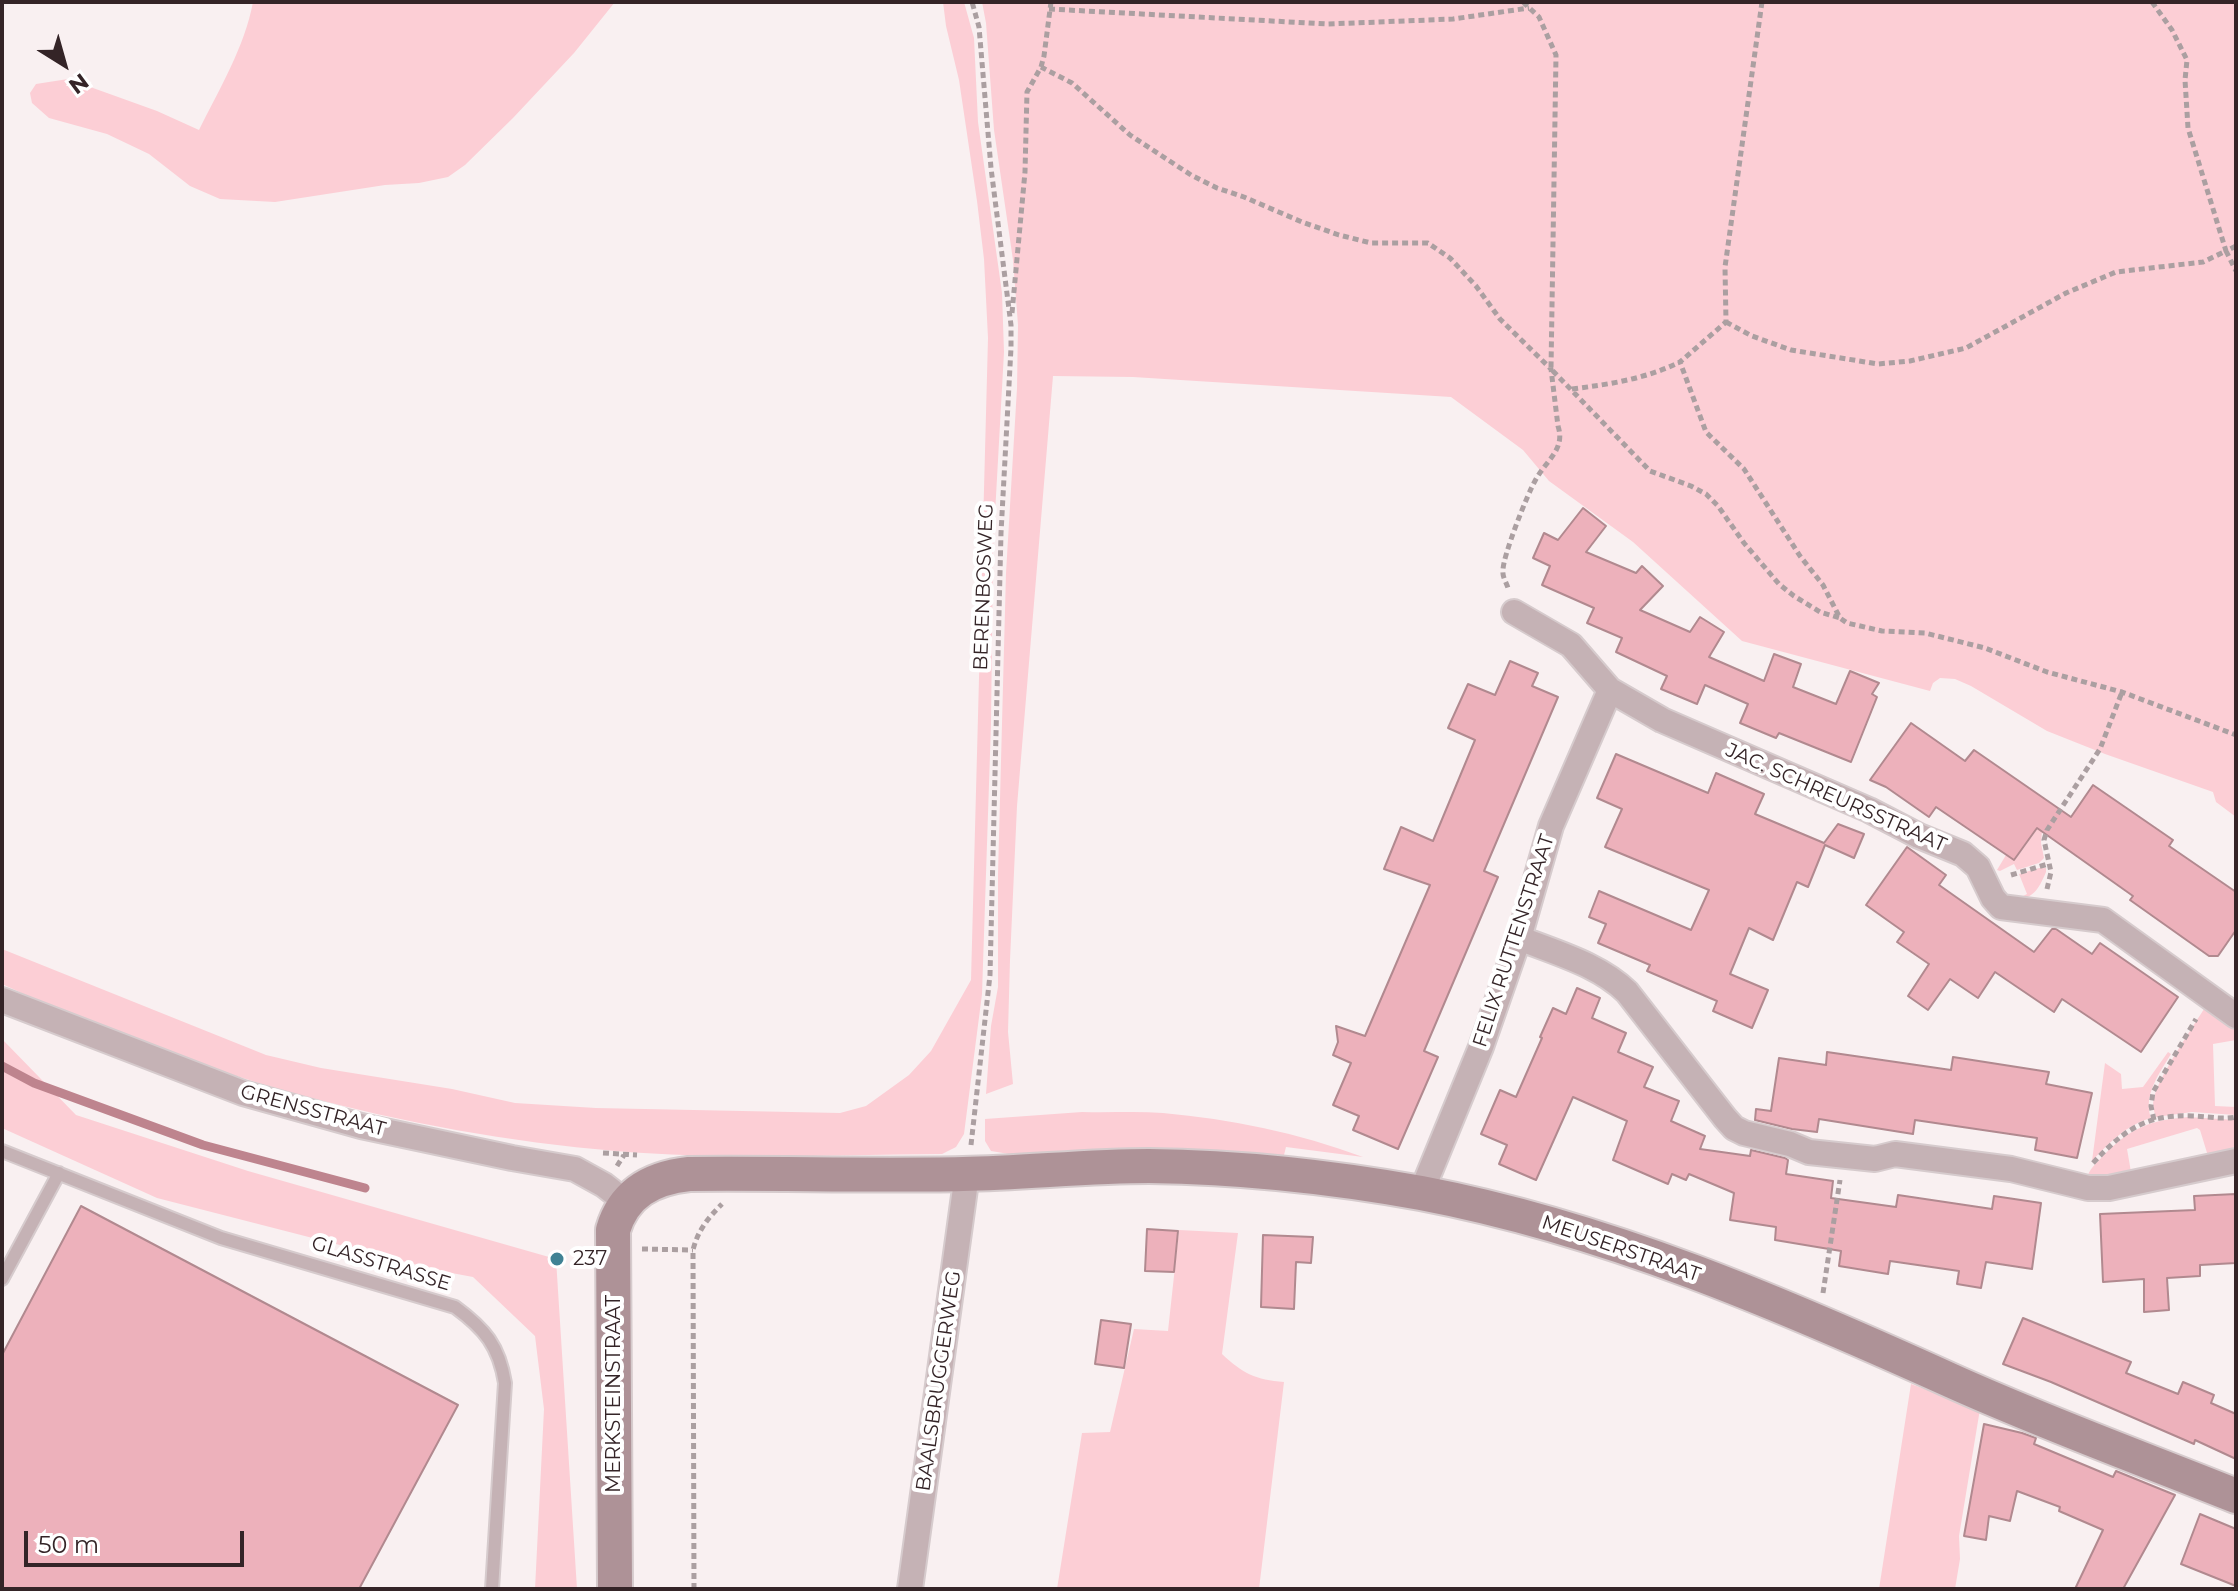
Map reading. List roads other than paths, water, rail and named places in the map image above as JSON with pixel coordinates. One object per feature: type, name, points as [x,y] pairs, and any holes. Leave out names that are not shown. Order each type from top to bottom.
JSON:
[{"type":"street","name":"JAC. SCHREURSSTRAAT","points":[[1514,612],[1571,645],[1610,690],[1662,720],[1963,854],[1978,867],[1993,898],[2001,907],[2103,920],[2236,1016]]},
{"type":"street","name":"FELIX RUTTENSTRAAT","points":[[1421,1193],[1481,1047],[1519,938],[1551,826],[1610,690]]},
{"type":"street","points":[[1519,938],[1614,980],[1627,992],[1734,1128],[1752,1136],[1790,1144],[1809,1152],[1875,1159],[1895,1154],[2011,1169],[2079,1186],[2109,1188],[2236,1161]]},
{"type":"street","name":"GRENSSTRAAT","points":[[2,1000],[243,1093],[361,1126],[575,1169],[604,1185],[627,1203]]},
{"type":"street","name":"MEUSERSTRAAT","points":[[967,1174],[1148,1166],[1245,1171],[1332,1179],[1502,1210],[1656,1257],[1897,1354],[2023,1412],[2236,1496]]},
{"type":"street","points":[[627,1203],[653,1182],[677,1176],[967,1174]]},
{"type":"street","name":"BAALSBRUGGERWEG","points":[[910,1589],[967,1174]]},
{"type":"street","name":"MERKSTEINSTRAAT","points":[[615,1589],[612,1249],[616,1219],[627,1203]]},
{"type":"lane","name":"GLASSTRASSE","points":[[2,1151],[221,1238],[455,1307],[473,1320],[493,1345],[502,1363],[505,1383],[492,1589]]},
{"type":"lane","points":[[2,1279],[59,1173]]},
{"type":"waterway","points":[[2,1066],[34,1083],[203,1145],[365,1188]]},
{"type":"place","name":"237","points":[[557,1259]]}]
